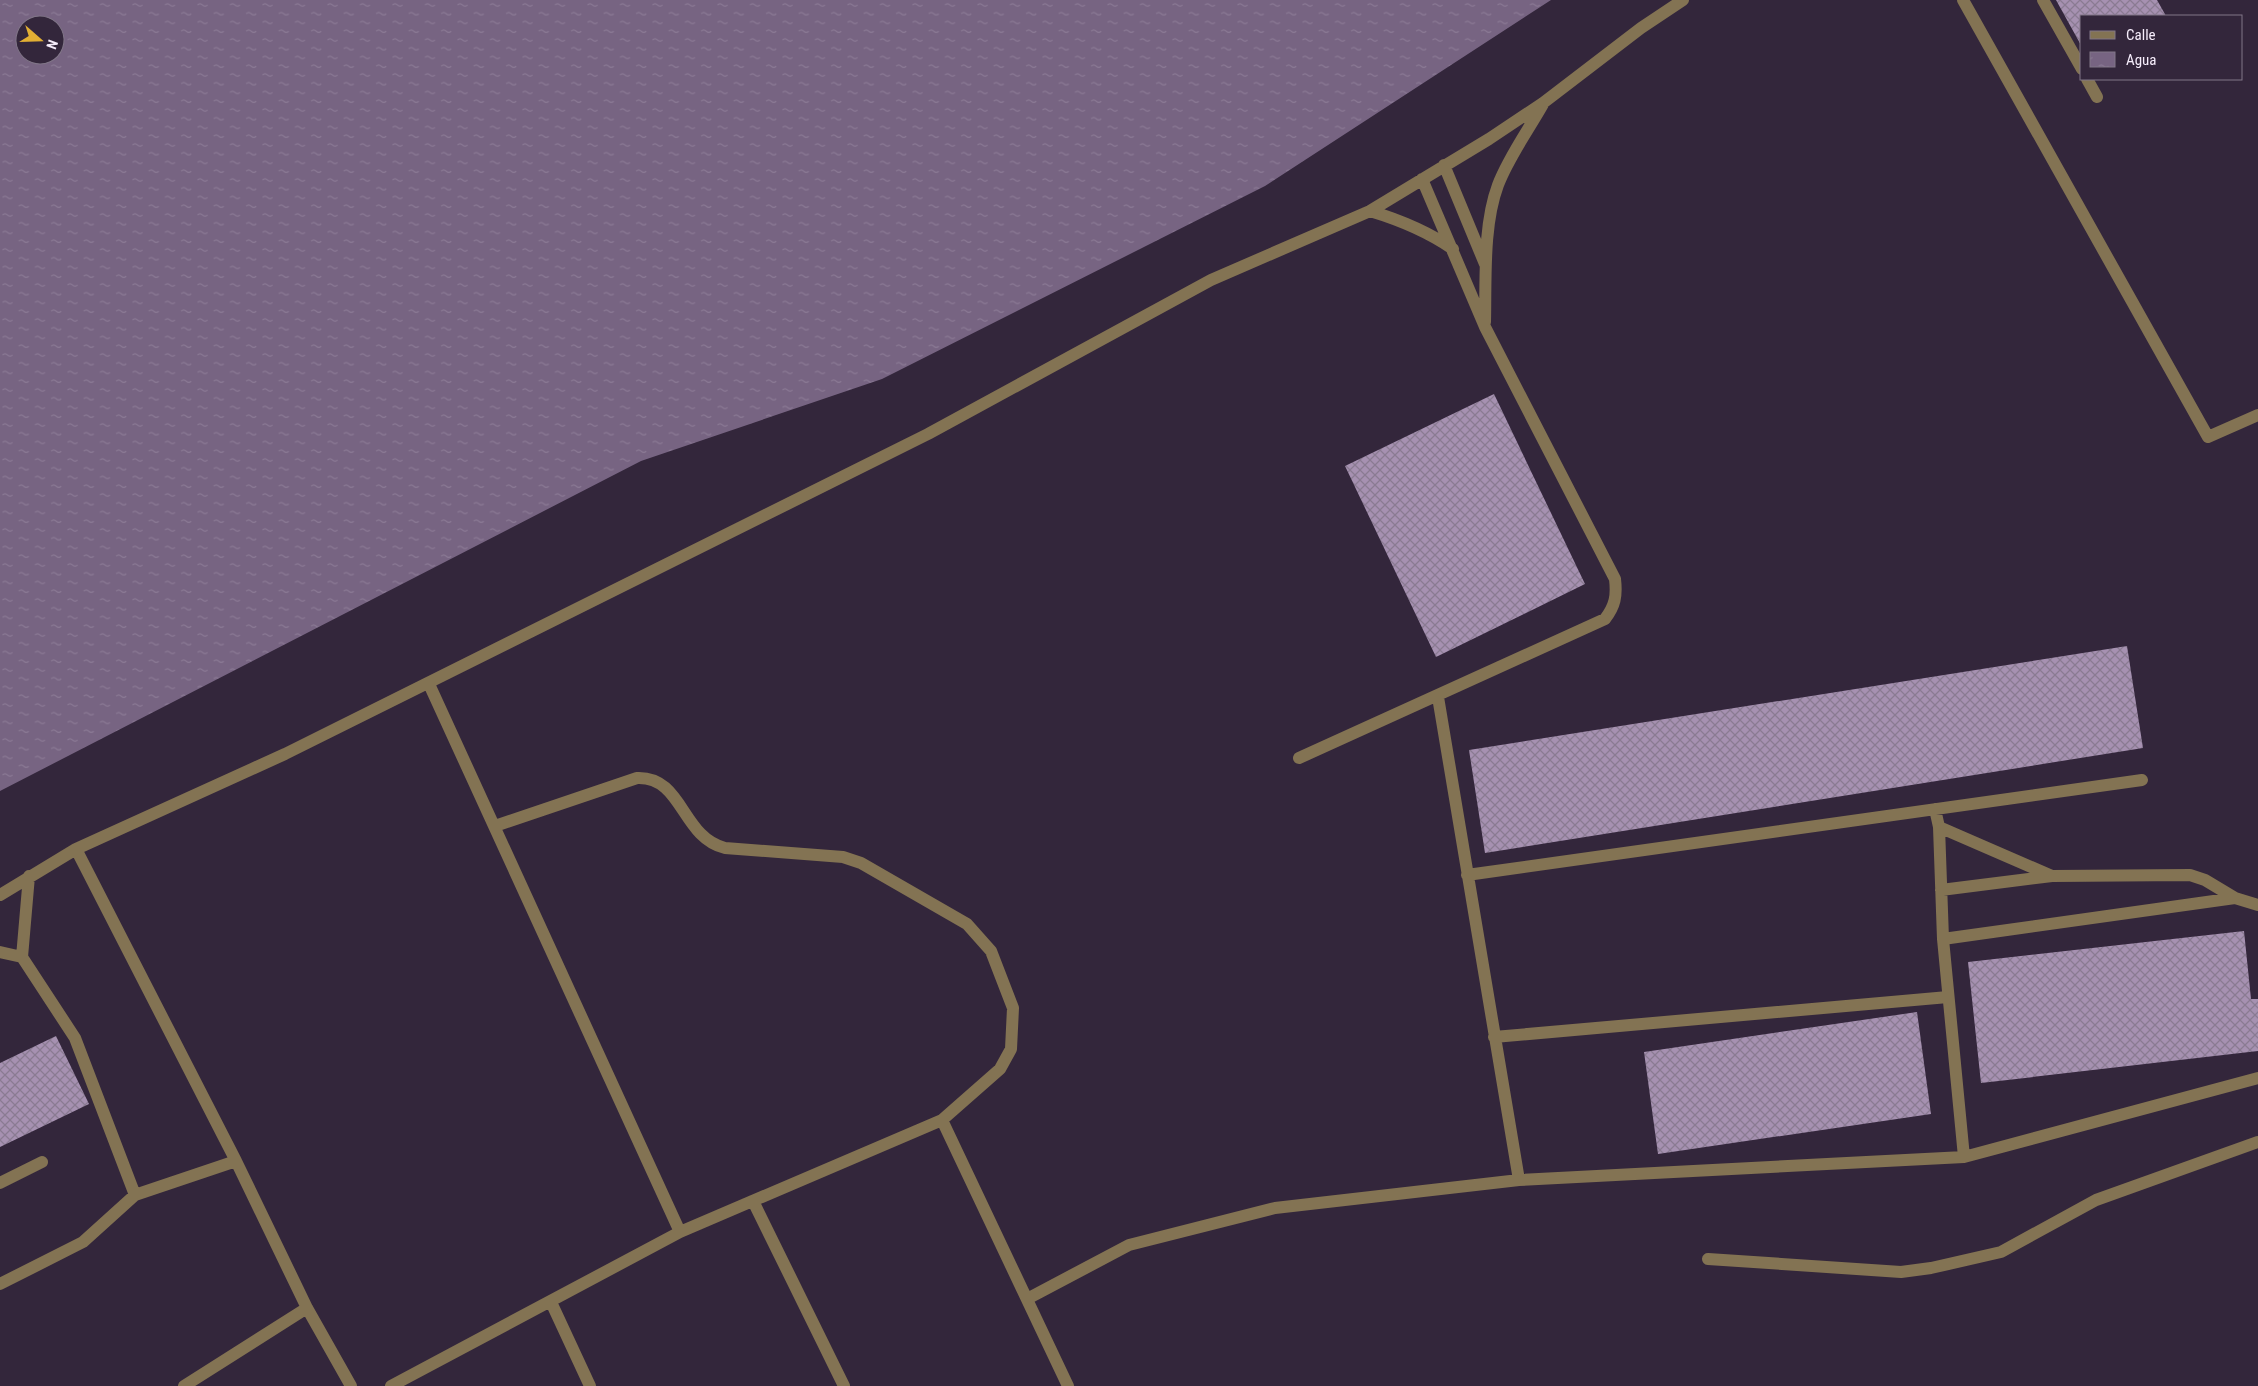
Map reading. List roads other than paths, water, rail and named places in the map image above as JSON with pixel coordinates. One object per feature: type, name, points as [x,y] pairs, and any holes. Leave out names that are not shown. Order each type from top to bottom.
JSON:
[{"type":"street","points":[[0,895],[76,849],[285,754],[429,684],[671,561],[928,434],[1211,280],[1370,211],[1543,103],[1641,28],[1683,0]]},
{"type":"street","points":[[1963,0],[2208,437],[2258,415]]},
{"type":"street","points":[[2042,0],[2080,66]]},
{"type":"street","points":[[2088,80],[2098,97]]},
{"type":"street","points":[[1485,326],[1486,266],[1492,209],[1498,184],[1543,103]]},
{"type":"street","points":[[1444,165],[1486,266]]},
{"type":"street","points":[[1299,758],[1438,697],[1605,619],[1613,609],[1617,594],[1615,580],[1485,326],[1422,179]]},
{"type":"street","points":[[1370,211],[1406,222],[1432,235],[1453,249]]},
{"type":"street","points":[[429,684],[496,826],[680,1232]]},
{"type":"street","points":[[1438,697],[1519,1180]]},
{"type":"street","points":[[391,1386],[680,1232],[942,1120],[1000,1069],[1011,1048],[1013,1008],[991,951],[967,924],[860,863],[843,858],[725,848],[713,845],[703,838],[663,784],[650,777],[636,778],[496,826]]},
{"type":"street","points":[[1467,875],[2142,780]]},
{"type":"street","points":[[1935,809],[1939,827],[1943,939],[1964,1157]]},
{"type":"street","points":[[1939,827],[2052,876]]},
{"type":"street","points":[[76,849],[236,1161],[307,1308],[351,1386]]},
{"type":"street","points":[[1941,890],[2052,876],[2190,875],[2205,880],[2236,898],[2258,905]]},
{"type":"street","points":[[29,876],[22,957],[75,1038],[135,1195]]},
{"type":"street","points":[[1943,939],[2236,898]]},
{"type":"street","points":[[0,952],[22,957]]},
{"type":"street","points":[[1494,1037],[1948,996]]},
{"type":"street","points":[[1027,1299],[1129,1245],[1275,1208],[1519,1180],[1964,1157],[2258,1078]]},
{"type":"street","points":[[942,1120],[1068,1386]]},
{"type":"street","points":[[1708,1259],[1901,1272],[1930,1268],[2001,1252],[2096,1200],[2258,1142]]},
{"type":"street","points":[[0,1284],[83,1242],[135,1195],[236,1161]]},
{"type":"street","points":[[0,1183],[42,1162]]},
{"type":"street","points":[[753,1201],[844,1386]]},
{"type":"street","points":[[551,1302],[590,1386]]},
{"type":"street","points":[[184,1386],[307,1308]]},
{"type":"water","points":[[0,0],[1551,0],[1265,186],[882,379],[641,461],[0,791]]}]
